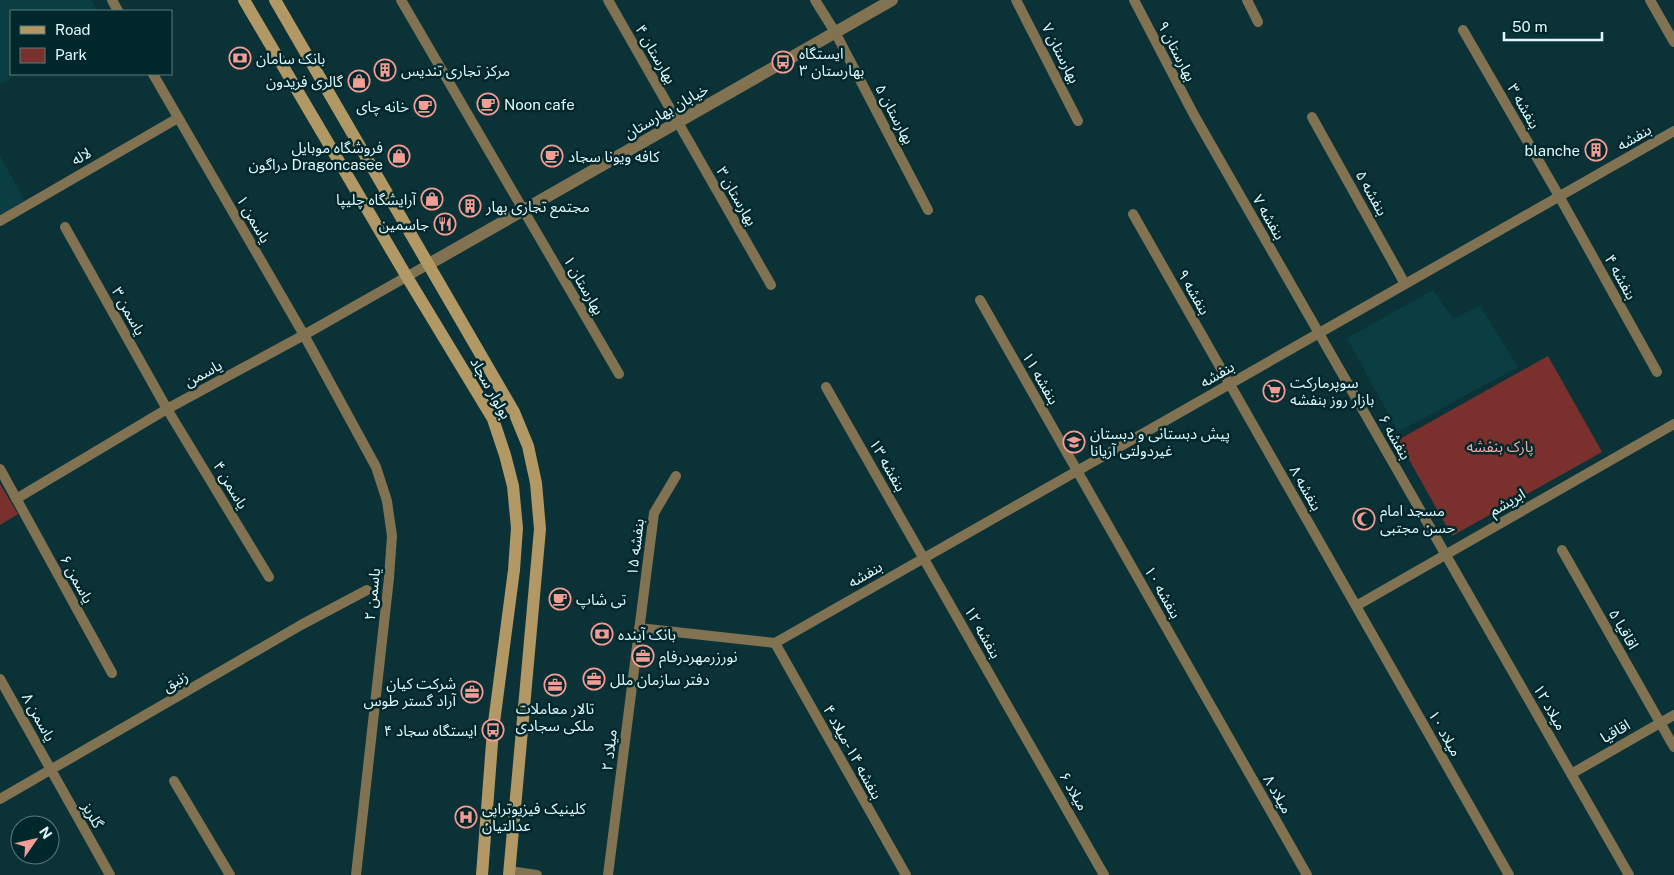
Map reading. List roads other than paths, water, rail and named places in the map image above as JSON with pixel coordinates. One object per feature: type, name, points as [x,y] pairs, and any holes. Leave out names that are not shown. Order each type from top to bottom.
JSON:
[{"type":"main road","name":"بولوار سجاد","points":[[244,0],[493,419],[505,455],[513,486],[517,528],[514,570],[493,730],[482,875]]},
{"type":"main road","name":"بولوار سجاد","points":[[275,0],[514,412],[528,446],[536,483],[540,529],[509,873]]},
{"type":"street","name":"بهارستان ۱","points":[[401,0],[618,374]]},
{"type":"street","name":"بهارستان ۴","points":[[608,0],[678,122]]},
{"type":"street","name":"بهارستان ۵","points":[[815,0],[835,32],[928,210]]},
{"type":"street","name":"خیابان بهارستان","points":[[429,264],[892,0]]},
{"type":"street","name":"بهارستان ۷","points":[[1016,0],[1078,121]]},
{"type":"street","name":"بهارستان ۹","points":[[1134,0],[1194,115]]},
{"type":"street","points":[[1247,0],[1258,22]]},
{"type":"street","points":[[1650,0],[1674,42]]},
{"type":"street","name":"بنفشه ۳","points":[[1463,30],[1559,196]]},
{"type":"street","name":"یاسمن ۱","points":[[154,75],[304,335]]},
{"type":"street","name":"بنفشه ۷","points":[[1194,115],[1319,333]]},
{"type":"street","name":"بنفشه ۵","points":[[1312,117],[1406,284]]},
{"type":"street","name":"لاله","points":[[0,221],[178,118]]},
{"type":"street","name":"بهارستان ۳","points":[[678,122],[771,285]]},
{"type":"street","name":"بنفشه","points":[[774,643],[1674,131]]},
{"type":"street","name":"بنفشه ۴","points":[[1559,196],[1657,372]]},
{"type":"street","name":"بنفشه ۹","points":[[1133,214],[1230,384]]},
{"type":"street","name":"یاسمن ۳","points":[[66,228],[167,409]]},
{"type":"street","name":"یاسمن","points":[[16,499],[167,409],[304,335],[429,264]]},
{"type":"street","name":"بنفشه ۱۱","points":[[980,300],[1077,471]]},
{"type":"street","name":"بنفشه ۶","points":[[1319,333],[1446,555]]},
{"type":"street","name":"یاسمن ۲","points":[[304,335],[376,467],[387,500],[392,536],[356,875]]},
{"type":"street","name":"بنفشه ۸","points":[[1230,384],[1356,606]]},
{"type":"street","name":"بنفشه ۱۳","points":[[826,387],[924,558]]},
{"type":"street","name":"یاسمن ۴","points":[[167,409],[269,577]]},
{"type":"street","name":"ابریشم","points":[[1356,606],[1674,424]]},
{"type":"street","name":"یاسمن ۶","points":[[0,469],[112,673]]},
{"type":"street","name":"بنفشه ۱۰","points":[[1077,471],[1224,729]]},
{"type":"street","name":"بنفشه ۱۵","points":[[639,628],[654,513],[676,476]]},
{"type":"street","name":"اقاقیا ۵","points":[[1562,550],[1674,747]]},
{"type":"street","name":"میلاد ۱۲","points":[[1446,555],[1629,875]]},
{"type":"street","name":"بنفشه ۱۲","points":[[924,558],[1017,722]]},
{"type":"street","name":"زنبق","points":[[0,799],[301,625],[367,590]]},
{"type":"street","name":"میلاد ۱۰","points":[[1356,606],[1509,875]]},
{"type":"street","points":[[639,628],[774,643]]},
{"type":"street","name":"میلاد ۲","points":[[608,875],[639,628]]},
{"type":"street","name":"بنفشه ۱۴-میلاد ۴","points":[[774,643],[906,875]]},
{"type":"street","name":"یاسمن ۸","points":[[0,679],[51,770]]},
{"type":"street","name":"اقاقیا","points":[[1571,774],[1674,715]]},
{"type":"street","name":"میلاد ۶","points":[[1017,722],[1104,875]]},
{"type":"street","name":"میلاد ۸","points":[[1224,729],[1307,875]]},
{"type":"street","name":"گلریز","points":[[51,770],[110,875]]},
{"type":"street","points":[[174,781],[230,875]]},
{"type":"street","points":[[509,873],[537,875]]},
{"type":"place","name":"بانک سامان","points":[[240,58]]},
{"type":"place","name":"ایستگاه بهارستان ۳","points":[[783,62]]},
{"type":"place","name":"مرکز تجاری تندیس","points":[[385,70]]},
{"type":"place","name":"گالری فریدون","points":[[359,81]]},
{"type":"place","name":"Noon cafe","points":[[488,104]]},
{"type":"place","name":"خانه چای","points":[[425,106]]},
{"type":"place","name":"blanche","points":[[1596,150]]},
{"type":"place","name":"فروشگاه موبايل دراگون Dragoncasee","points":[[399,156]]},
{"type":"place","name":"کافه ویونا سجاد","points":[[552,156]]},
{"type":"place","name":"آرایشگاه چلیپا","points":[[432,199]]},
{"type":"place","name":"مجتمع تجاری بهار","points":[[470,206]]},
{"type":"place","name":"جاسمین","points":[[445,224]]},
{"type":"place","name":"سوپرمارکت بازار روز بنفشه","points":[[1274,391]]},
{"type":"place","name":"پیش دبستانی و دبستان غیردولتی آریانا","points":[[1074,442]]},
{"type":"place","name":"مسجد امام حسن مجتبی","points":[[1364,519]]},
{"type":"place","name":"تی شاپ","points":[[560,599]]},
{"type":"place","name":"بانک آینده","points":[[602,634]]},
{"type":"place","name":"نورزرمهردرفام","points":[[643,656]]},
{"type":"place","name":"دفتر سازمان ملل","points":[[594,679]]},
{"type":"place","name":"تالار معاملات ملکی سجادی","points":[[555,685]]},
{"type":"place","name":"شرکت کیان آراد گستر طوس","points":[[472,692]]},
{"type":"place","name":"ایستگاه سجاد ۴","points":[[493,730]]},
{"type":"place","name":"کلینیک فیزیوتراپی عدالتیان","points":[[466,817]]},
{"type":"park label","name":"پارک بنفشه","points":[[1500,446]]}]
